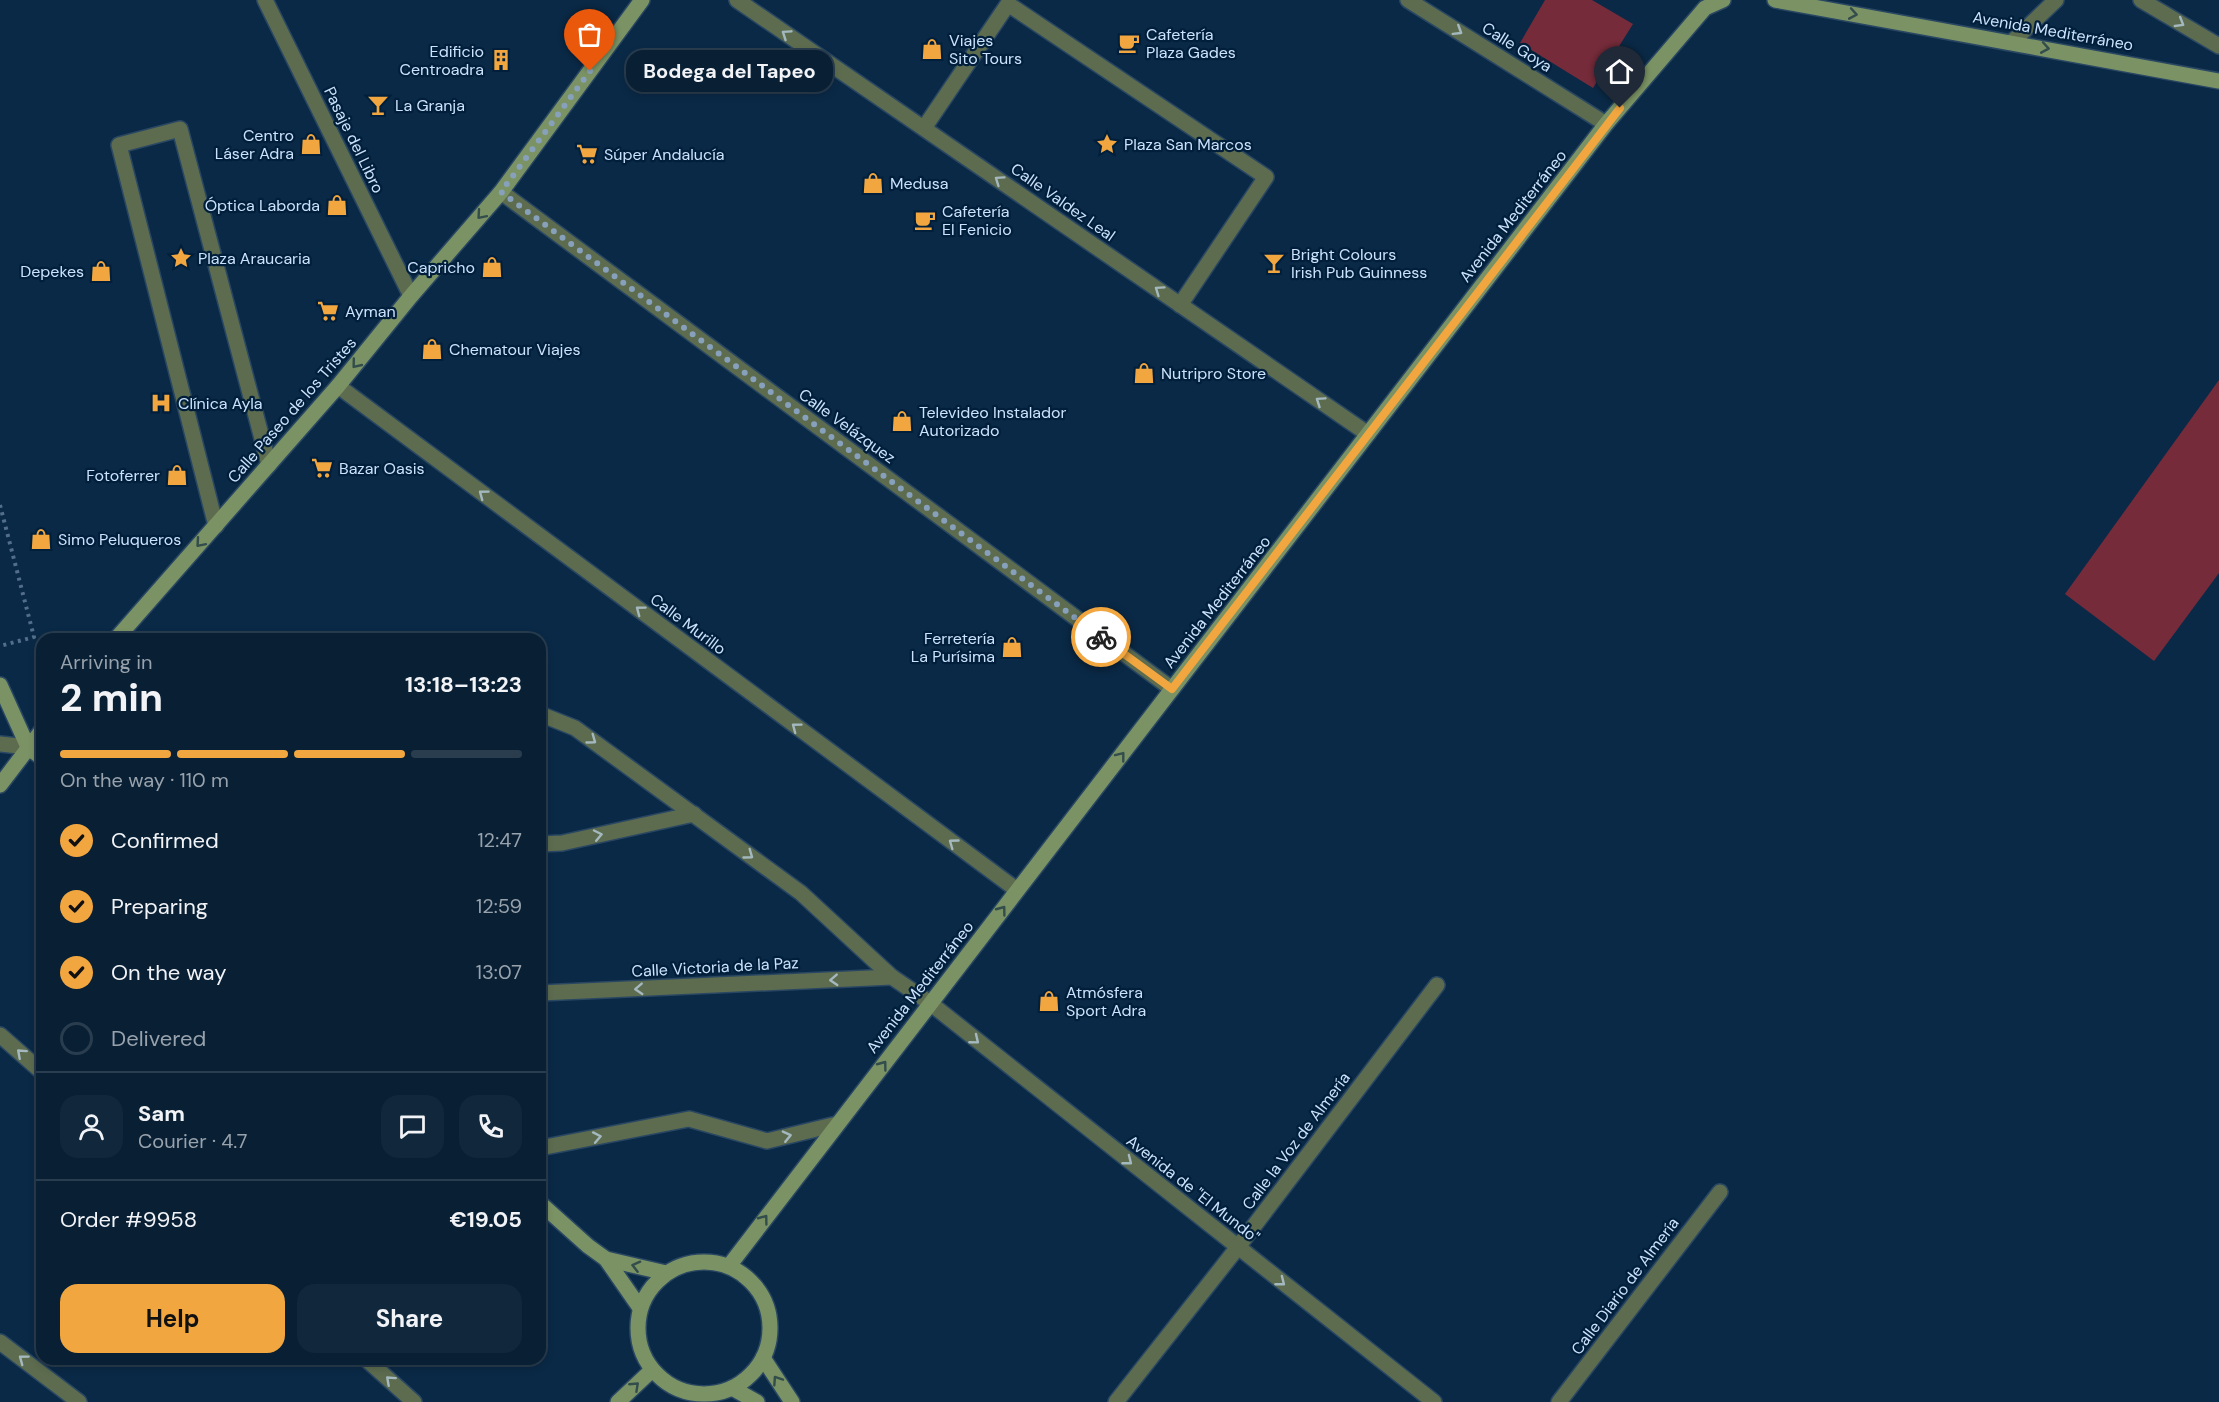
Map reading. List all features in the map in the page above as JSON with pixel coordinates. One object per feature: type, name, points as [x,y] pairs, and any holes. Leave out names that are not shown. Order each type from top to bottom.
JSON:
[{"type":"street","name":"Pasaje del Libro","points":[[265,0],[411,296]]},
{"type":"street","name":"Calle Paseo de los Tristes","points":[[121,633],[338,386],[411,296],[501,192],[642,0]]},
{"type":"street","name":"Calle Valdez Leal","points":[[737,0],[1368,434]]},
{"type":"street","name":"Calle Goya","points":[[1408,0],[1606,124]]},
{"type":"street","name":"Avenida Mediterráneo","points":[[729,1266],[1606,124],[1705,8],[1723,0]]},
{"type":"street","name":"Avenida Mediterráneo","points":[[1775,0],[2219,81]]},
{"type":"street","points":[[2012,42],[2056,0]]},
{"type":"street","points":[[2141,0],[2219,46]]},
{"type":"street","points":[[924,128],[1008,4],[1266,177],[1180,304]]},
{"type":"street","points":[[216,526],[119,145],[180,129],[268,465]]},
{"type":"street","name":"Calle Velázquez","points":[[501,192],[1172,689]]},
{"type":"street","name":"Calle Murillo","points":[[338,386],[1017,890]]},
{"type":"street","points":[[0,685],[28,747],[36,753]]},
{"type":"street","points":[[546,716],[575,728],[801,893],[892,977],[930,1004]]},
{"type":"street","points":[[0,785],[36,737]]},
{"type":"street","points":[[0,744],[28,747]]},
{"type":"street","points":[[546,844],[562,843],[694,814]]},
{"type":"street","name":"Calle Victoria de la Paz","points":[[546,993],[892,977]]},
{"type":"street","name":"Calle la Voz de Almería","points":[[1116,1402],[1238,1247],[1437,985]]},
{"type":"street","name":"Avenida de \"El Mundo\"","points":[[930,1004],[1434,1402]]},
{"type":"street","points":[[0,1035],[36,1067]]},
{"type":"street","points":[[546,1147],[688,1119],[767,1141],[837,1125]]},
{"type":"street","name":"Calle Diario de Almería","points":[[1559,1402],[1720,1192]]},
{"type":"street","points":[[546,1208],[606,1259],[640,1308]]},
{"type":"street","points":[[606,1259],[666,1274]]},
{"type":"street","points":[[707,1262],[729,1266],[747,1278],[761,1295],[765,1305],[769,1316],[769,1337],[763,1358],[749,1376],[732,1388],[710,1394],[688,1392],[669,1384],[652,1370],[642,1351],[637,1329],[640,1308],[651,1287],[666,1274],[686,1264],[707,1262]]},
{"type":"street","points":[[0,1342],[79,1402]]},
{"type":"street","points":[[763,1358],[792,1402]]},
{"type":"street","points":[[373,1365],[414,1402]]},
{"type":"street","points":[[618,1402],[652,1370]]},
{"type":"street","points":[[732,1388],[757,1402]]},
{"type":"path","points":[[0,506],[34,637],[0,646]]},
{"type":"shaded area","points":[[1545,0],[1592,0],[1633,24],[1593,88],[1520,43]]},
{"type":"shaded area","points":[[2219,380],[2219,573],[2154,661],[2065,594]]},
{"type":"way so far","points":[[590,71],[501,192],[1101,637]]},
{"type":"place","name":"Cafetería Plaza Gades","points":[[1129,43]]},
{"type":"place","name":"Viajes Sito Tours","points":[[932,49]]},
{"type":"place","name":"Edificio Centroadra","points":[[501,60]]},
{"type":"place","name":"Bodega del Tapeo","points":[[590,71]]},
{"type":"place","name":"La Granja","points":[[378,105]]},
{"type":"place","name":"Centro Láser Adra","points":[[311,144]]},
{"type":"place","name":"Plaza San Marcos","points":[[1107,144]]},
{"type":"place","name":"Súper Andalucía","points":[[587,154]]},
{"type":"place","name":"Medusa","points":[[873,183]]},
{"type":"place","name":"Óptica Laborda","points":[[337,205]]},
{"type":"place","name":"Cafetería El Fenicio","points":[[925,220]]},
{"type":"place","name":"Plaza Araucaria","points":[[181,258]]},
{"type":"place","name":"Bright Colours Irish Pub Guinness","points":[[1274,263]]},
{"type":"place","name":"Capricho","points":[[492,267]]},
{"type":"place","name":"Depekes","points":[[101,271]]},
{"type":"place","name":"Ayman","points":[[328,311]]},
{"type":"place","name":"Chematour Viajes","points":[[432,349]]},
{"type":"place","name":"Nutripro Store","points":[[1144,373]]},
{"type":"place","name":"Clínica Ayla","points":[[161,403]]},
{"type":"place","name":"Televideo Instalador Autorizado","points":[[902,421]]},
{"type":"place","name":"Bazar Oasis","points":[[322,468]]},
{"type":"place","name":"Fotoferrer","points":[[177,475]]},
{"type":"place","name":"Simo Peluqueros","points":[[41,539]]},
{"type":"place","name":"Ferretería La Purísima","points":[[1012,647]]},
{"type":"place","name":"Atmósfera Sport Adra","points":[[1049,1001]]},
{"type":"route","points":[[1101,637],[1172,689],[1620,108]]}]
